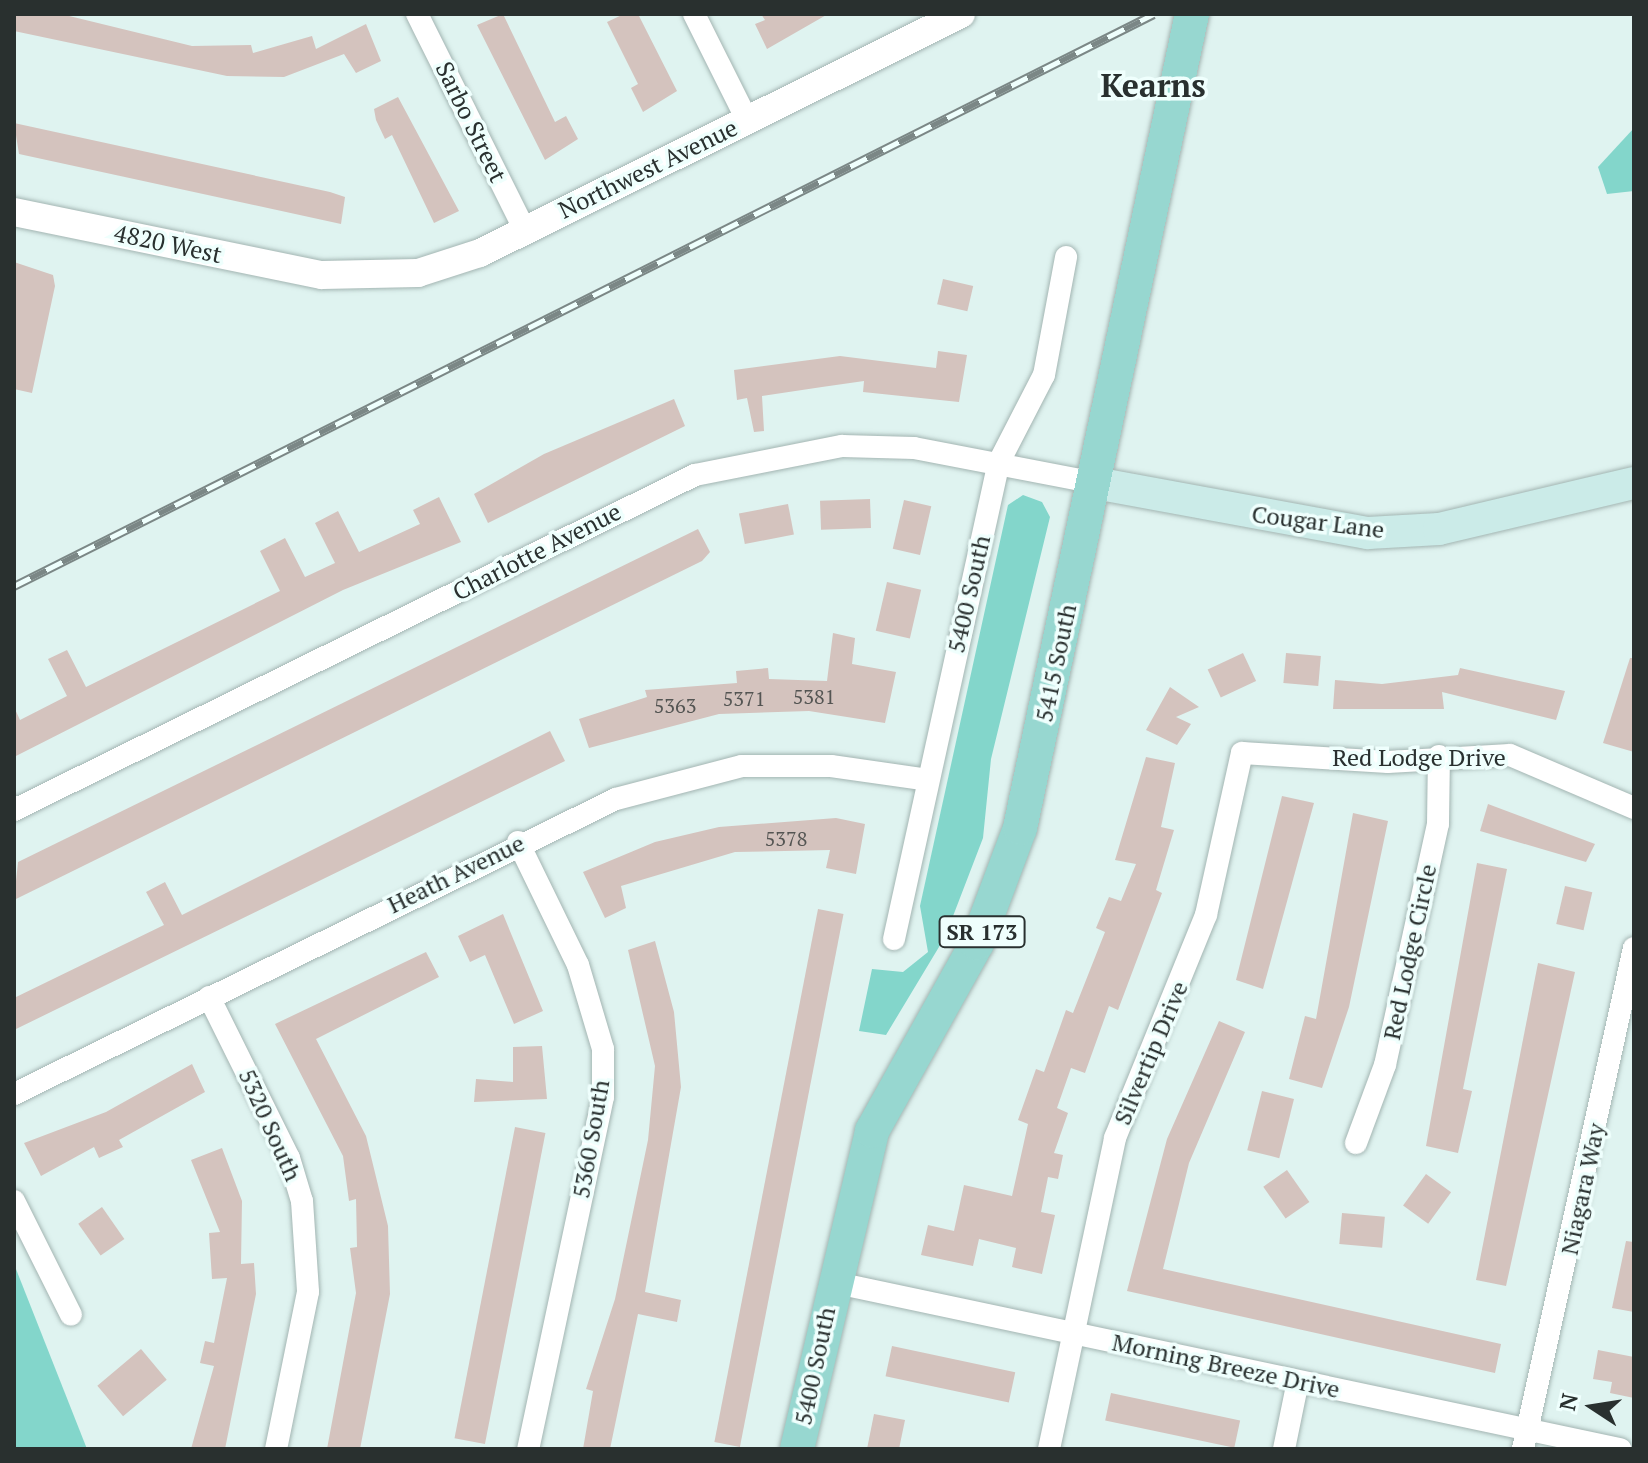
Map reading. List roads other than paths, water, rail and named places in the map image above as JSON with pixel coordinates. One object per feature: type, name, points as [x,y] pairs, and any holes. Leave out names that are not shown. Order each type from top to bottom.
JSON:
[{"type":"main road","name":"5415 South","points":[[832,1282],[872,1131],[1004,881],[1095,483],[1192,14]]},
{"type":"main road","name":"Cougar Lane","points":[[1095,483],[1368,533],[1439,529],[1634,483]]},
{"type":"main road","name":"5400 South","points":[[797,1449],[832,1282]]},
{"type":"street","name":"Sarbo Street","points":[[417,14],[525,231]]},
{"type":"street","points":[[694,14],[747,120]]},
{"type":"street","name":"Northwest Avenue","points":[[322,275],[418,273],[525,231],[961,14]]},
{"type":"street","name":"4820 West","points":[[14,212],[322,275]]},
{"type":"street","name":"5400 South","points":[[894,939],[999,462],[1044,375],[1066,257]]},
{"type":"street","name":"Charlotte Avenue","points":[[14,810],[695,475],[842,446],[999,462],[1095,483]]},
{"type":"street","name":"Red Lodge Drive","points":[[1242,753],[1388,762],[1439,756],[1510,755],[1634,808]]},
{"type":"street","name":"Silvertip Drive","points":[[1049,1449],[1115,1138],[1206,915],[1242,753]]},
{"type":"street","name":"Red Lodge Circle","points":[[1356,1143],[1385,1065],[1438,824],[1439,756]]},
{"type":"street","name":"Heath Avenue","points":[[14,1094],[518,842],[630,794],[742,766],[831,766],[928,780]]},
{"type":"street","name":"5360 South","points":[[518,842],[578,965],[603,1049],[603,1097],[528,1449]]},
{"type":"street","name":"Niagara Way","points":[[1526,1439],[1634,948]]},
{"type":"street","name":"5320 South","points":[[209,997],[289,1158],[302,1201],[308,1292],[276,1449]]},
{"type":"street","points":[[14,1201],[71,1315]]},
{"type":"street","name":"Morning Breeze Drive","points":[[832,1282],[1298,1381],[1526,1439],[1620,1449]]},
{"type":"street","points":[[1284,1449],[1298,1381]]},
{"type":"railway","points":[[14,586],[1154,14]]},
{"type":"district","name":"Kearns","points":[[1153,85]]}]
